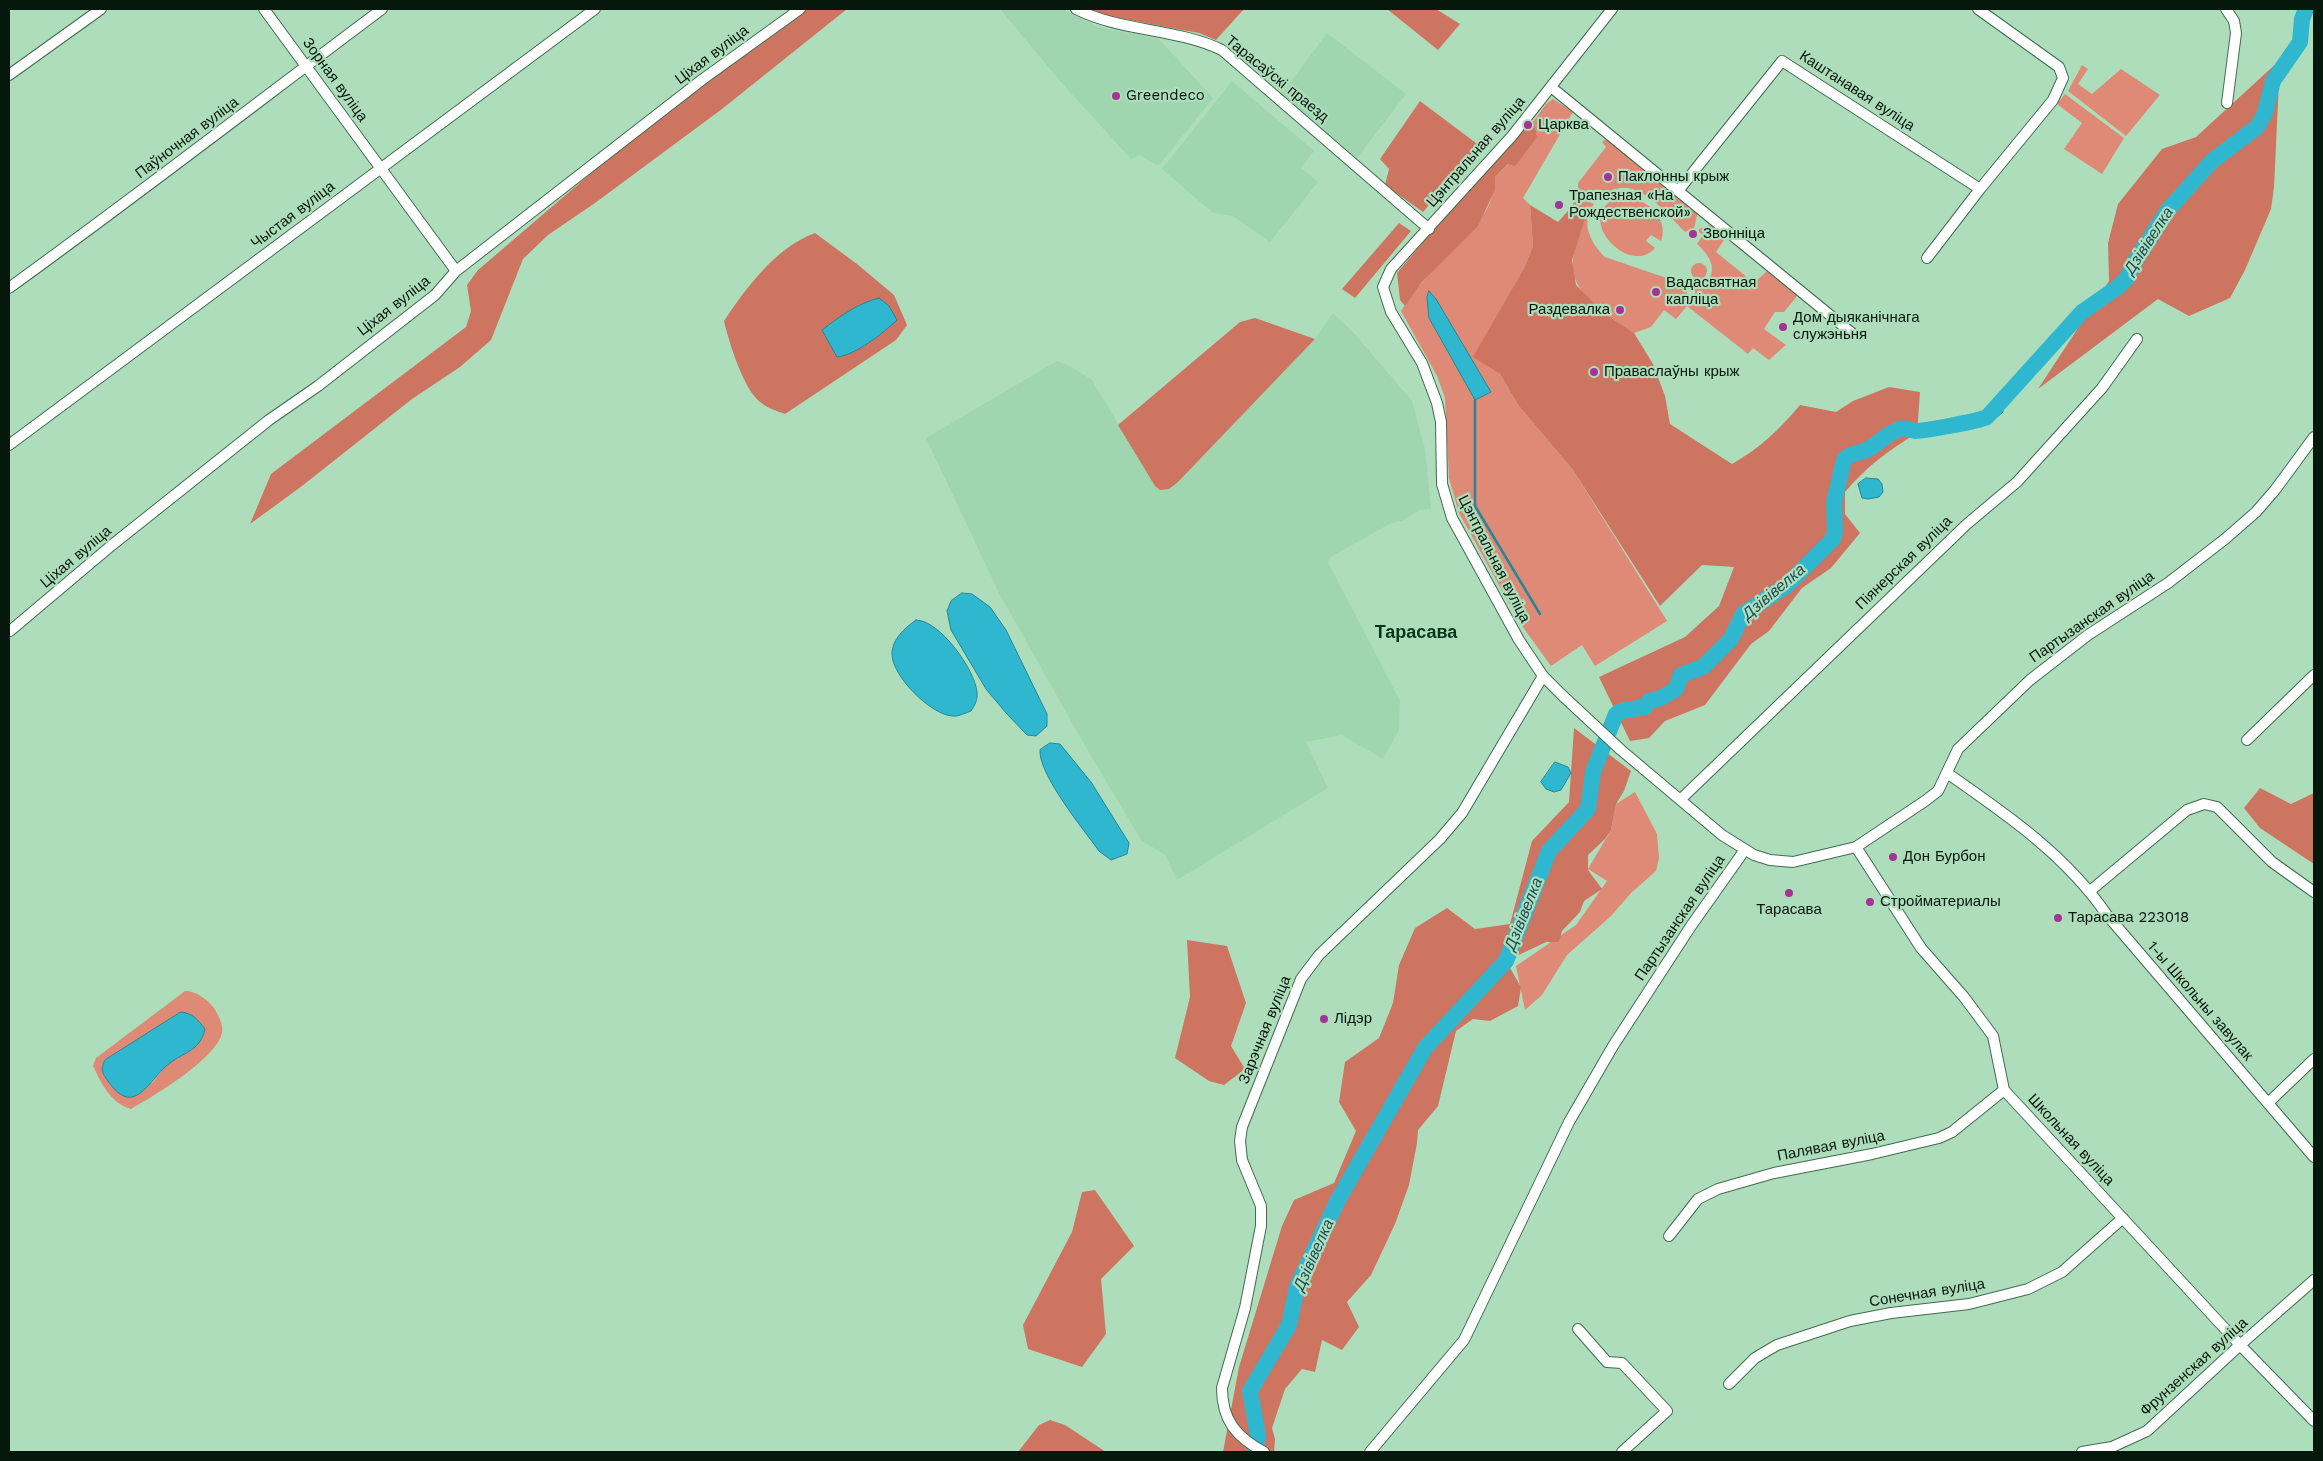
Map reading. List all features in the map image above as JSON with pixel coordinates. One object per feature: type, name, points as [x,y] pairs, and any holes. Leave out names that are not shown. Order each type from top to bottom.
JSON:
[{"type":"street","points":[[9,75],[101,9]]},
{"type":"street","name":"Зорная вуліца","points":[[264,9],[456,271]]},
{"type":"street","name":"Паўночная вуліца","points":[[9,288],[96,226],[193,150],[382,9]]},
{"type":"street","name":"Чыстая вуліца","points":[[9,445],[595,9]]},
{"type":"street","name":"Ціхая вуліца","points":[[10,631],[112,546],[270,420],[435,295],[456,271],[703,79],[800,9]]},
{"type":"street","name":"Тарасаўскі праезд","points":[[1076,9],[1101,20],[1186,36],[1204,41],[1222,50],[1429,229]]},
{"type":"street","name":"Цэнтральная вуліца","points":[[1612,9],[1512,136],[1391,269],[1383,287],[1385,299],[1422,363],[1435,396],[1441,422],[1442,484],[1452,518],[1519,640],[1544,676],[1593,725],[1722,835],[1744,850]]},
{"type":"street","points":[[1927,258],[1980,189],[2053,100],[2063,78],[2059,67],[1978,9]]},
{"type":"street","points":[[2226,9],[2234,21],[2236,33],[2227,103]]},
{"type":"street","name":"Каштанавая вуліца","points":[[1678,191],[1782,61],[1980,189]]},
{"type":"street","points":[[1551,87],[1853,334]]},
{"type":"street","name":"Піянерская вуліца","points":[[1681,799],[1967,524],[2017,482],[2102,388],[2137,339]]},
{"type":"street","name":"Партызанская вуліца","points":[[1370,1452],[1464,1340],[1568,1122],[1618,1038],[1691,926],[1744,850],[1770,860],[1787,862],[1856,847],[1938,791],[1958,749],[2030,680],[2088,635],[2168,583],[2256,512],[2275,490],[2314,437]]},
{"type":"street","name":"Зарэчная вуліца","points":[[1258,1449],[1224,1416],[1222,1402],[1222,1388],[1245,1308],[1261,1226],[1261,1206],[1242,1160],[1240,1141],[1242,1127],[1301,979],[1319,955],[1440,839],[1462,813],[1544,676]]},
{"type":"street","points":[[2247,740],[2314,676]]},
{"type":"street","name":"1-ы Школьны завулак","points":[[1947,773],[2041,842],[2090,891],[2107,915],[2314,1157]]},
{"type":"street","points":[[2090,891],[2187,810],[2204,804],[2216,807],[2272,862],[2314,892]]},
{"type":"street","points":[[1856,847],[1921,948],[1964,997],[1994,1036],[2004,1090]]},
{"type":"street","points":[[2268,1104],[2314,1059]]},
{"type":"street","name":"Школьная вуліца","points":[[2004,1090],[2240,1345],[2314,1422]]},
{"type":"street","name":"Палявая вуліца","points":[[1669,1236],[1698,1199],[1718,1189],[1774,1173],[1872,1154],[1939,1138],[1952,1132],[2004,1090]]},
{"type":"street","name":"Сонечная вуліца","points":[[1729,1384],[1755,1358],[1777,1346],[1850,1321],[1891,1313],[1968,1304],[2028,1289],[2062,1272],[2123,1218]]},
{"type":"street","name":"Фрунзенская вуліца","points":[[2082,1452],[2112,1447],[2147,1431],[2314,1280]]},
{"type":"street","points":[[1578,1329],[1607,1362],[1622,1363],[1667,1411],[1622,1452]]},
{"type":"shaded area","points":[[806,9],[847,9],[722,109],[595,203],[548,235],[523,259],[491,340],[460,367],[412,399],[302,486],[250,524],[271,474],[466,327],[471,311],[467,285],[478,270],[658,116]]},
{"type":"shaded area","points":[[1000,9],[1062,9],[1099,27],[1159,39],[1213,98],[1160,164],[1156,165],[1140,155],[1131,159],[1059,80]]},
{"type":"shaded area","points":[[1088,9],[1244,9],[1216,40],[1199,33],[1097,14]]},
{"type":"shaded area","points":[[1387,9],[1436,9],[1460,24],[1438,50]]},
{"type":"shaded area","points":[[1327,33],[1406,94],[1357,158],[1281,95]]},
{"type":"shaded area","points":[[2280,60],[2274,187],[2271,209],[2245,270],[2230,298],[2189,316],[2158,299],[2038,389],[2109,281],[2108,243],[2118,204],[2162,149],[2196,137]]},
{"type":"shaded area","points":[[2082,65],[2088,69],[2078,84],[2092,94],[2121,69],[2160,95],[2126,136],[2068,91]]},
{"type":"shaded area","points":[[1232,81],[1314,151],[1301,168],[1318,182],[1270,242],[1233,216],[1213,213],[1162,169]]},
{"type":"shaded area","points":[[2065,94],[2124,138],[2102,174],[2064,149],[2082,123],[2057,104]]},
{"type":"shaded area","points":[[1553,99],[1573,112],[1523,198],[1530,205],[1533,246],[1524,268],[1474,357],[1500,374],[1518,405],[1573,470],[1667,621],[1595,666],[1582,645],[1551,666],[1520,623],[1459,513],[1449,478],[1445,398],[1437,376],[1401,311],[1426,278],[1482,217],[1491,199],[1495,177],[1537,137],[1534,121],[1546,104]]},
{"type":"shaded area","points":[[1420,101],[1480,146],[1423,212],[1385,185],[1389,169],[1380,159]]},
{"type":"shaded area","points":[[1534,121],[1537,137],[1515,166],[1508,164],[1495,177],[1495,190],[1478,226],[1422,282],[1405,306],[1400,300],[1397,273],[1522,126]]},
{"type":"shaded area","points":[[1606,139],[1698,212],[1694,228],[1685,232],[1655,202],[1633,189],[1621,188],[1609,192],[1596,202],[1578,191],[1578,183],[1606,147],[1602,142]]},
{"type":"shaded area","points":[[1578,197],[1594,204],[1590,211],[1587,225],[1591,238],[1605,257],[1687,285],[1687,305],[1695,305],[1695,286],[1705,284],[1709,279],[1712,268],[1706,253],[1697,244],[1703,235],[1699,232],[1699,229],[1715,223],[1725,230],[1726,237],[1716,252],[1754,283],[1767,271],[1797,296],[1784,312],[1775,312],[1764,329],[1786,345],[1769,360],[1753,348],[1748,354],[1687,306],[1676,319],[1664,310],[1651,327],[1634,333],[1613,319],[1592,303],[1577,283],[1573,272],[1575,246],[1588,210],[1567,212]]},
{"type":"shaded area","points":[[1621,197],[1638,200],[1646,204],[1658,216],[1662,224],[1661,241],[1651,235],[1646,241],[1655,248],[1644,255],[1631,255],[1619,249],[1608,240],[1602,228],[1601,216],[1606,205]]},
{"type":"shaded area","points":[[1530,205],[1558,222],[1567,212],[1588,209],[1572,260],[1576,285],[1604,313],[1634,333],[1653,364],[1665,396],[1670,424],[1732,464],[1769,438],[1800,405],[1836,412],[1853,401],[1889,387],[1920,392],[1917,433],[1878,460],[1845,492],[1845,514],[1860,533],[1831,568],[1802,588],[1769,631],[1751,644],[1705,705],[1665,721],[1649,738],[1630,741],[1599,677],[1685,637],[1719,606],[1734,567],[1702,565],[1660,606],[1573,470],[1518,405],[1500,374],[1473,357],[1524,268],[1533,246]]},
{"type":"shaded area","points":[[1399,223],[1411,231],[1355,298],[1342,289]]},
{"type":"shaded area","points":[[815,233],[857,264],[894,295],[907,325],[896,340],[785,414],[760,402],[748,386],[742,376],[729,341],[724,321],[752,282],[775,258],[787,248]]},
{"type":"shaded area","points":[[1696,263],[1702,263],[1707,268],[1705,277],[1696,279],[1691,274],[1691,268]]},
{"type":"shaded area","points":[[1333,313],[1353,332],[1412,401],[1425,449],[1431,509],[1419,510],[1402,521],[1391,523],[1331,557],[1328,562],[1400,701],[1399,730],[1383,759],[1342,735],[1306,742],[1328,788],[1177,880],[1165,855],[1141,840],[1088,751],[999,593],[926,438],[1057,361],[1070,366],[1092,380],[1155,486],[1178,482],[1315,339]]},
{"type":"shaded area","points":[[1255,318],[1315,339],[1178,482],[1169,489],[1160,490],[1155,486],[1118,425],[1240,322]]},
{"type":"shaded area","points":[[1574,728],[1631,771],[1624,791],[1616,804],[1611,830],[1605,839],[1588,855],[1588,870],[1602,889],[1584,901],[1580,912],[1562,931],[1559,942],[1546,942],[1506,961],[1521,987],[1518,1006],[1490,1021],[1473,1019],[1456,1031],[1438,1106],[1418,1130],[1409,1185],[1395,1224],[1371,1275],[1347,1302],[1359,1327],[1342,1350],[1322,1340],[1315,1372],[1302,1369],[1285,1389],[1272,1428],[1275,1439],[1274,1452],[1223,1452],[1239,1367],[1282,1226],[1294,1200],[1334,1183],[1356,1131],[1339,1102],[1345,1062],[1379,1038],[1393,1003],[1399,965],[1415,928],[1447,908],[1475,929],[1510,924],[1532,841],[1569,802]]},
{"type":"shaded area","points":[[2260,788],[2291,804],[2314,793],[2314,864],[2260,828],[2244,808]]},
{"type":"shaded area","points":[[1635,792],[1657,834],[1659,858],[1656,871],[1631,893],[1611,916],[1567,955],[1542,995],[1525,1010],[1516,966],[1576,925],[1607,881],[1588,869],[1611,830],[1616,804]]},
{"type":"shaded area","points":[[1187,940],[1227,946],[1246,1003],[1231,1046],[1245,1069],[1224,1085],[1209,1081],[1175,1058],[1190,997]]},
{"type":"shaded area","points":[[185,991],[197,994],[208,1002],[214,1008],[221,1023],[222,1033],[217,1043],[197,1065],[131,1109],[118,1102],[108,1092],[93,1066],[96,1058]],"holes":[[[189,1013],[205,1029],[199,1043],[168,1064],[152,1083],[103,1074],[102,1066],[105,1060]]]},
{"type":"shaded area","points":[[1095,1190],[1134,1246],[1101,1279],[1106,1334],[1082,1367],[1028,1349],[1023,1325],[1072,1232],[1082,1192]]},
{"type":"shaded area","points":[[1050,1420],[1065,1425],[1106,1452],[1018,1452],[1039,1425]]},
{"type":"water","points":[[1429,291],[1436,299],[1491,392],[1475,400],[1429,318],[1427,298]]},
{"type":"water","points":[[879,298],[889,306],[897,320],[861,348],[837,357],[822,330],[856,307]]},
{"type":"water","points":[[1998,407],[2003,407],[2003,412],[1998,416],[1992,420],[1978,422],[1977,418]]},
{"type":"water","points":[[1866,478],[1878,479],[1882,484],[1883,492],[1879,497],[1862,498],[1858,484]]},
{"type":"water","points":[[962,593],[972,594],[990,607],[1006,630],[1047,714],[1047,726],[1036,736],[1027,735],[986,689],[951,630],[947,611],[951,601]]},
{"type":"water","points":[[916,620],[925,622],[945,637],[955,648],[970,671],[977,692],[976,702],[971,711],[954,716],[943,714],[933,709],[905,683],[898,673],[892,654],[894,643],[904,630]]},
{"type":"water","points":[[1050,743],[1060,744],[1091,782],[1129,843],[1127,854],[1111,860],[1099,851],[1063,802],[1046,773],[1041,760],[1040,750]]},
{"type":"water","points":[[1555,762],[1568,767],[1571,773],[1561,790],[1554,792],[1546,789],[1541,782]]},
{"type":"water","points":[[181,1012],[192,1015],[205,1029],[200,1042],[192,1050],[170,1063],[141,1092],[134,1096],[126,1097],[118,1092],[103,1073],[102,1068],[105,1060]]},
{"type":"waterway","name":"Дзівівелка","points":[[1255,1452],[1258,1436],[1250,1391],[1289,1325],[1297,1287],[1338,1200],[1425,1048],[1506,961],[1549,851],[1588,809],[1593,772],[1616,714],[1621,711],[1645,707],[1649,701],[1661,698],[1676,689],[1681,675],[1703,667],[1731,639],[1743,614],[1786,586],[1833,539],[1835,531],[1834,502],[1846,458],[1869,449],[1890,433],[1900,429],[1906,428],[1915,431],[1987,417],[2082,312],[2118,287],[2128,277],[2132,266],[2168,210],[2212,161],[2257,127],[2265,113],[2273,81],[2300,42],[2302,19],[2306,9]]},
{"type":"waterway","points":[[1475,400],[1475,506],[1540,614]]},
{"type":"place","name":"Greendeco","points":[[1116,96]]},
{"type":"place","name":"Царква","points":[[1528,125]]},
{"type":"place","name":"Паклонны крыж","points":[[1608,177]]},
{"type":"place","name":"Трапезная «На Рождественской»","points":[[1559,205]]},
{"type":"place","name":"Звонніца","points":[[1693,234]]},
{"type":"place","name":"Вадасвятная капліца","points":[[1656,292]]},
{"type":"place","name":"Раздевалка","points":[[1620,310]]},
{"type":"place","name":"Дом дыяканічнага служэньня","points":[[1783,327]]},
{"type":"place","name":"Праваслаўны крыж","points":[[1594,372]]},
{"type":"place","name":"Дон Бурбон","points":[[1893,857]]},
{"type":"place","name":"Тарасава","points":[[1789,893]]},
{"type":"place","name":"Стройматериалы","points":[[1870,902]]},
{"type":"place","name":"Тарасава 223018","points":[[2058,918]]},
{"type":"place","name":"Лідэр","points":[[1324,1019]]},
{"type":"district","name":"Тарасава","points":[[1416,633]]}]
